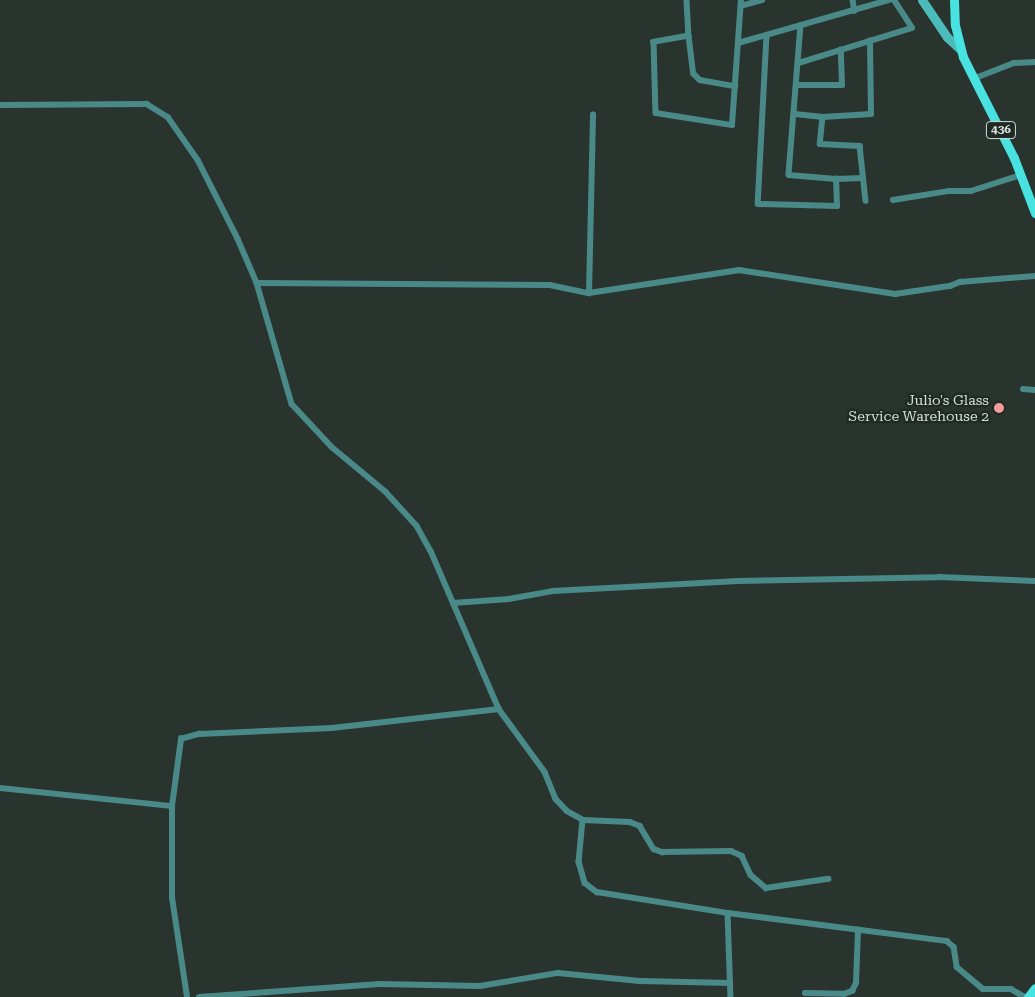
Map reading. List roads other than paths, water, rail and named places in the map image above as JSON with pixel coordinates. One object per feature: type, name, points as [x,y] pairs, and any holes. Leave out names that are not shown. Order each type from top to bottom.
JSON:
[{"type":"main road","points":[[954,0],[954,25],[961,50]]},
{"type":"main road","name":"436","points":[[961,50],[973,79],[1021,175],[1035,213]]},
{"type":"main road","points":[[1026,997],[1035,988]]},
{"type":"street","points":[[687,0],[694,74],[700,80],[735,86]]},
{"type":"street","points":[[689,36],[654,42],[656,113],[732,124],[741,3],[762,0]]},
{"type":"street","points":[[853,0],[855,11]]},
{"type":"street","points":[[738,42],[889,0]]},
{"type":"street","points":[[799,63],[912,28],[894,0]]},
{"type":"street","name":"436","points":[[922,0],[947,37],[961,50]]},
{"type":"street","points":[[801,25],[789,175],[836,179],[863,178]]},
{"type":"street","points":[[767,35],[758,204],[837,206],[836,179]]},
{"type":"street","points":[[795,114],[823,118],[871,114],[870,41]]},
{"type":"street","points":[[797,86],[842,85],[841,50]]},
{"type":"street","points":[[973,79],[1014,63],[1035,62]]},
{"type":"street","points":[[0,104],[147,104],[168,117],[198,160],[257,284],[292,404],[332,447],[406,512],[431,551],[499,709],[545,772],[556,799],[567,812],[583,820],[630,822],[640,826],[654,849],[662,852],[731,851],[742,856],[752,875],[766,888],[828,879]]},
{"type":"street","points":[[589,293],[593,115]]},
{"type":"street","points":[[823,118],[820,144],[860,146],[866,201]]},
{"type":"street","points":[[893,200],[971,190],[1021,175]]},
{"type":"street","points":[[257,284],[550,285],[589,293],[739,270],[895,294],[950,286],[960,282],[1035,276]]},
{"type":"street","points":[[1023,389],[1035,390]]},
{"type":"street","points":[[453,603],[509,600],[553,590],[765,580],[939,577],[1035,581]]},
{"type":"street","points":[[187,997],[172,912],[172,806],[178,743],[189,736],[332,728],[499,709]]},
{"type":"street","points":[[0,788],[172,806]]},
{"type":"street","points":[[583,820],[579,862],[585,883],[590,889],[728,913],[947,940],[954,947],[957,968],[983,989],[1012,989],[1026,997]]},
{"type":"street","points":[[728,913],[730,997]]},
{"type":"street","points":[[804,993],[844,994],[852,991],[856,982],[858,930]]},
{"type":"street","points":[[199,997],[313,994],[380,984],[480,986],[558,973],[640,981],[730,983]]},
{"type":"place","name":"Julio's Glass Service Warehouse 2","points":[[999,408]]}]
